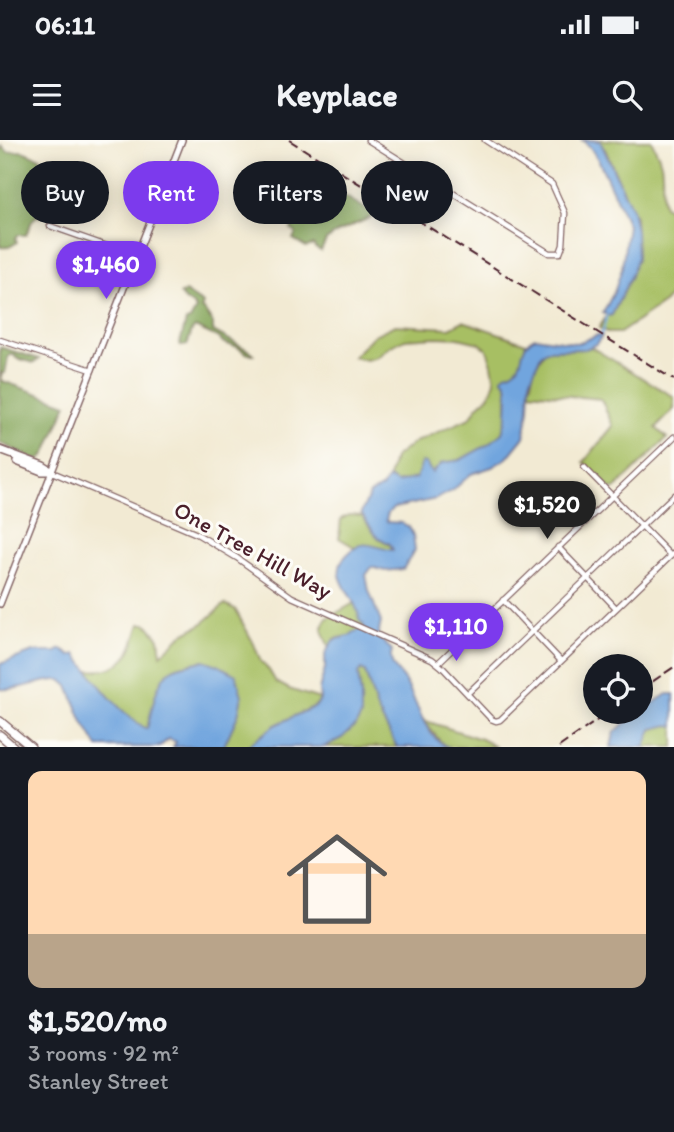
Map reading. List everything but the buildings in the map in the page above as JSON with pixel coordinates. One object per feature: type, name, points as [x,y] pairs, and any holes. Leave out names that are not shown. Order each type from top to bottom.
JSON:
[{"type":"highway","points":[[0,452],[42,471],[51,471]]},
{"type":"highway","points":[[0,721],[31,747]]},
{"type":"highway","points":[[0,735],[13,746]]},
{"type":"main road","points":[[0,604],[182,140]]},
{"type":"street","points":[[368,140],[549,253],[557,254],[563,248],[566,215],[552,184],[485,140]]},
{"type":"street","points":[[499,140],[502,151]]},
{"type":"street","points":[[50,226],[135,258]]},
{"type":"street","points":[[0,340],[93,371]]},
{"type":"street","points":[[438,663],[674,437]]},
{"type":"street","points":[[667,443],[674,450]]},
{"type":"street","points":[[503,600],[561,661],[672,554],[584,467]]},
{"type":"street","name":"One Tree Hill Way","points":[[51,471],[197,534],[237,558],[282,591],[427,656],[438,663],[491,719],[496,721],[561,661]]},
{"type":"street","points":[[468,693],[674,495]]},
{"type":"street","points":[[558,547],[616,608]]},
{"type":"green space","points":[[589,140],[651,140],[661,163],[664,206],[674,212],[674,291],[665,302],[620,333],[608,333],[599,328],[607,315],[612,315],[637,258],[635,217],[605,149]]},
{"type":"green space","points":[[2,146],[8,152],[22,151],[41,158],[40,161],[21,161],[21,224],[31,224],[26,235],[18,235],[15,239],[17,242],[5,247],[0,247]]},
{"type":"green space","points":[[347,198],[361,206],[361,222],[326,240],[321,251],[314,245],[306,247],[293,239],[296,233],[291,229],[294,224],[347,224]]},
{"type":"green space","points":[[185,292],[203,304],[201,309],[213,323],[213,331],[254,354],[248,354],[195,327],[187,345],[181,346],[186,321],[190,320],[196,309],[180,294]]},
{"type":"green space","points":[[463,321],[526,343],[519,368],[507,384],[507,416],[502,433],[489,444],[460,460],[442,463],[432,474],[397,483],[389,478],[394,458],[415,442],[470,418],[490,395],[495,381],[487,349],[479,343],[458,338],[436,337],[405,339],[377,357],[366,360],[353,357],[374,335],[395,325],[450,328]]},
{"type":"green space","points":[[0,347],[39,359],[34,363],[10,355],[0,380]]},
{"type":"green space","points":[[591,347],[674,397],[674,409],[656,428],[667,438],[615,489],[610,489],[584,462],[613,426],[601,399],[529,392],[534,370],[544,352]]},
{"type":"green space","points":[[0,380],[67,404],[41,459],[36,460],[0,443]]},
{"type":"green space","points":[[349,515],[362,516],[377,537],[392,546],[392,551],[360,545],[356,548],[339,538],[341,519]]},
{"type":"green space","points":[[354,603],[359,611],[359,620],[365,628],[349,636],[334,639],[329,648],[322,630],[326,619]]},
{"type":"green space","points":[[225,604],[235,609],[261,662],[276,682],[320,699],[315,706],[275,725],[246,747],[223,747],[238,715],[204,660],[179,666],[166,675],[158,689],[145,729],[114,702],[88,670],[108,669],[125,659],[140,624],[147,624],[159,638],[161,655],[183,634],[202,624]]},
{"type":"green space","points":[[361,670],[365,672],[377,709],[397,747],[324,747],[347,733],[358,719],[361,701],[358,674]]},
{"type":"green space","points":[[423,720],[481,739],[496,747],[444,746]]},
{"type":"green space","points":[[674,726],[674,747],[645,747],[652,729]]},
{"type":"water","points":[[582,140],[600,141],[632,209],[636,230],[637,258],[610,316],[603,313],[615,290],[622,268],[628,225],[599,161]]},
{"type":"water","points":[[597,335],[602,336],[596,344],[586,349],[548,350],[541,355],[530,381],[524,437],[507,458],[492,467],[471,474],[452,491],[436,499],[394,508],[388,513],[388,522],[402,523],[409,527],[415,550],[403,569],[385,571],[372,567],[366,575],[381,622],[378,637],[392,650],[391,661],[406,683],[433,736],[449,747],[397,747],[377,709],[365,672],[361,670],[358,674],[361,716],[342,738],[324,747],[246,747],[275,725],[316,706],[320,700],[325,654],[333,640],[364,628],[340,577],[340,569],[343,560],[359,545],[393,550],[390,544],[377,537],[361,513],[370,494],[383,487],[388,478],[397,483],[416,478],[422,462],[426,463],[432,473],[442,463],[460,460],[489,444],[502,433],[507,416],[508,391],[502,378],[517,368],[529,341],[535,337],[575,343]]},
{"type":"water","points":[[61,649],[71,656],[76,654],[116,704],[145,728],[161,682],[171,670],[204,660],[236,675],[242,696],[238,715],[224,746],[173,747],[176,742],[169,739],[159,747],[98,747],[83,722],[68,686],[61,680],[0,689],[0,664],[33,652],[56,652]]},
{"type":"water","points":[[667,694],[674,694],[674,726],[652,729],[645,747],[611,747],[614,733],[624,724],[653,724],[653,703]]},
{"type":"waterway","points":[[600,335],[607,314]]},
{"type":"railway","points":[[289,140],[674,380]]},
{"type":"railway","points":[[653,681],[674,667]]},
{"type":"railway","points":[[559,747],[592,724]]}]
